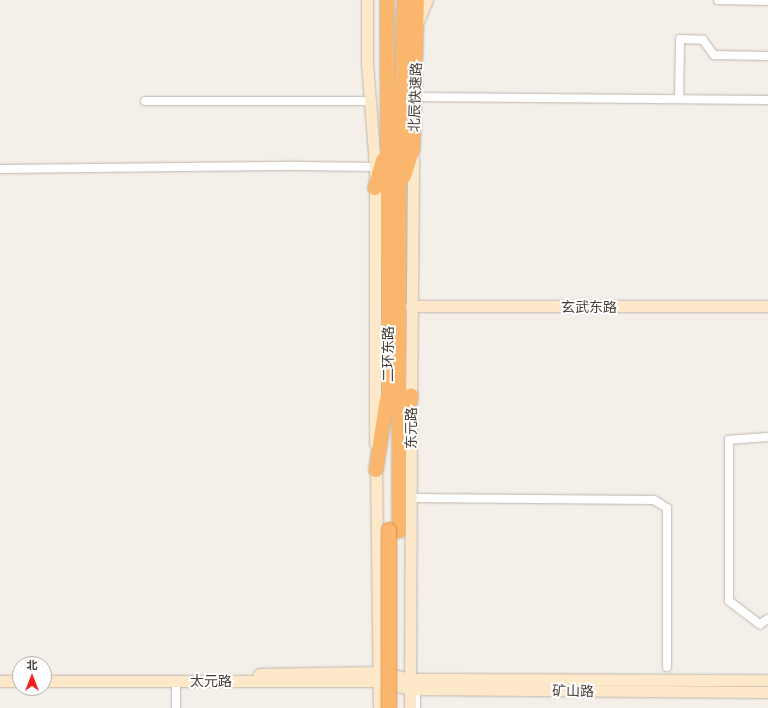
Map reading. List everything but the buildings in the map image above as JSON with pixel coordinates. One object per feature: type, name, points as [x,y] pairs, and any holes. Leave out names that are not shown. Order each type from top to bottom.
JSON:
[{"type":"highway","name":"二环东路","points":[[387,0],[388,393],[399,708]]},
{"type":"highway","points":[[394,531],[398,473],[399,192],[404,0]]},
{"type":"highway","name":"北辰快速路","points":[[399,192],[413,148],[417,0]]},
{"type":"highway","points":[[374,188],[387,146]]},
{"type":"highway","points":[[376,470],[388,393]]},
{"type":"highway","points":[[398,473],[411,396]]},
{"type":"highway","name":"二环东路","points":[[390,708],[394,531]]},
{"type":"main road","points":[[367,0],[366,62],[375,167],[376,470],[379,708]]},
{"type":"main road","points":[[416,26],[427,0]]},
{"type":"main road","name":"东元路","points":[[410,708],[413,148]]},
{"type":"main road","name":"玄武东路","points":[[411,306],[768,306]]},
{"type":"main road","points":[[0,674],[12,674]]},
{"type":"main road","name":"太元路","points":[[52,674],[248,674],[378,676]]},
{"type":"main road","name":"太元路","points":[[52,681],[176,681],[378,676]]},
{"type":"main road","name":"矿山路","points":[[378,676],[411,684],[768,692]]},
{"type":"main road","name":"矿山路","points":[[411,684],[768,680]]},
{"type":"main road","points":[[0,681],[12,681]]},
{"type":"street","points":[[718,0],[768,1]]},
{"type":"street","points":[[680,99],[680,39],[703,40],[714,55],[768,56]]},
{"type":"street","points":[[415,97],[768,100]]},
{"type":"street","points":[[145,101],[369,101]]},
{"type":"street","points":[[0,169],[291,166],[375,167]]},
{"type":"street","points":[[768,437],[729,440],[729,600],[760,624],[768,619]]},
{"type":"street","points":[[410,498],[654,500],[666,508],[667,667]]},
{"type":"street","points":[[176,681],[176,708]]},
{"type":"street","points":[[411,684],[416,697],[416,708]]}]
